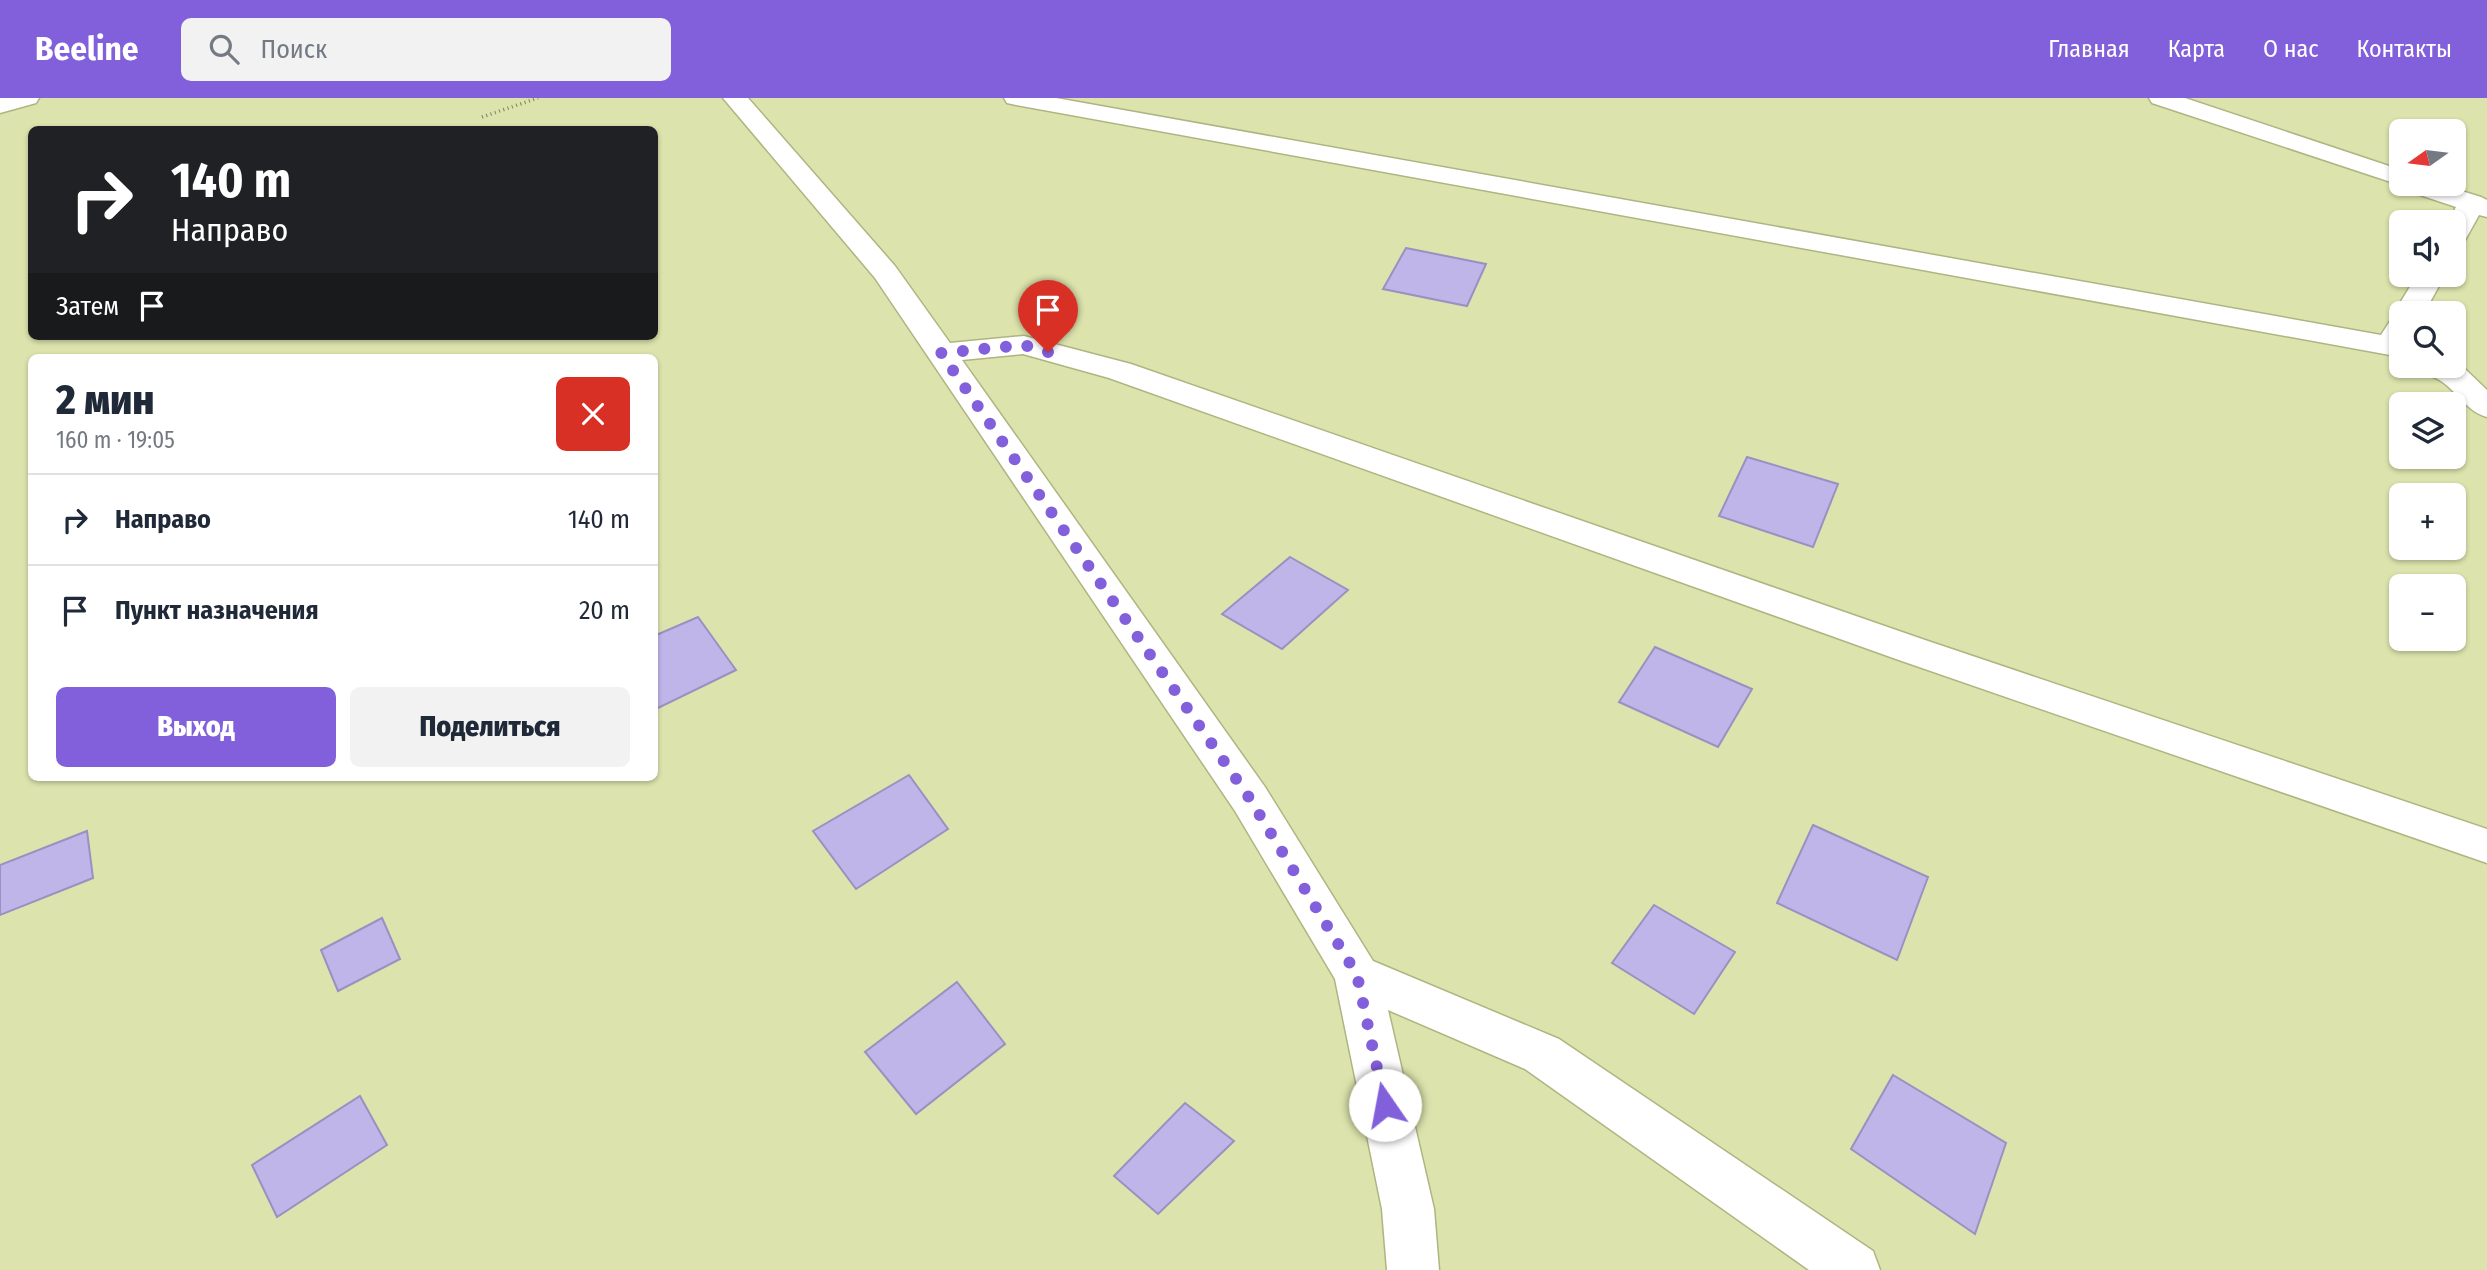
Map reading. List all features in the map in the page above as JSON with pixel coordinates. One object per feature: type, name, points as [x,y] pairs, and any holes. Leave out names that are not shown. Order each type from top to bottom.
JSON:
[{"type":"street","points":[[0,106],[27,98]]},
{"type":"street","points":[[736,98],[885,272],[1250,799],[1357,975],[1408,1209],[1413,1270]]},
{"type":"street","points":[[1016,98],[1819,245],[2389,341]]},
{"type":"street","points":[[2161,98],[2389,175]]},
{"type":"street","points":[[2450,196],[2480,206],[2466,222]]},
{"type":"street","points":[[941,353],[1024,345],[1120,371],[1896,645],[2487,846]]},
{"type":"street","points":[[2456,378],[2487,407]]},
{"type":"street","points":[[1357,975],[1542,1054],[1854,1270]]},
{"type":"path","points":[[482,117],[538,98]]},
{"type":"building","points":[[1406,248],[1486,264],[1467,306],[1383,289]]},
{"type":"building","points":[[1747,457],[1838,484],[1813,547],[1719,516]]},
{"type":"building","points":[[1290,557],[1348,590],[1282,649],[1222,614]]},
{"type":"building","points":[[698,617],[736,670],[658,708],[658,634]]},
{"type":"building","points":[[1655,647],[1752,689],[1718,747],[1619,702]]},
{"type":"building","points":[[909,775],[948,829],[856,889],[813,831]]},
{"type":"building","points":[[1813,825],[1928,877],[1897,960],[1777,903]]},
{"type":"building","points":[[87,831],[93,878],[0,915],[0,865]]},
{"type":"building","points":[[1654,905],[1735,952],[1694,1014],[1612,963]]},
{"type":"building","points":[[382,918],[400,959],[338,991],[321,950]]},
{"type":"building","points":[[957,982],[1005,1044],[916,1114],[865,1052]]},
{"type":"building","points":[[1893,1075],[2006,1143],[1975,1234],[1851,1149]]},
{"type":"building","points":[[360,1096],[387,1145],[277,1217],[252,1165]]},
{"type":"building","points":[[1185,1103],[1234,1141],[1158,1214],[1114,1176]]},
{"type":"route","points":[[1048,352],[1024,345],[941,353],[1250,799],[1357,975],[1385,1105]]}]
